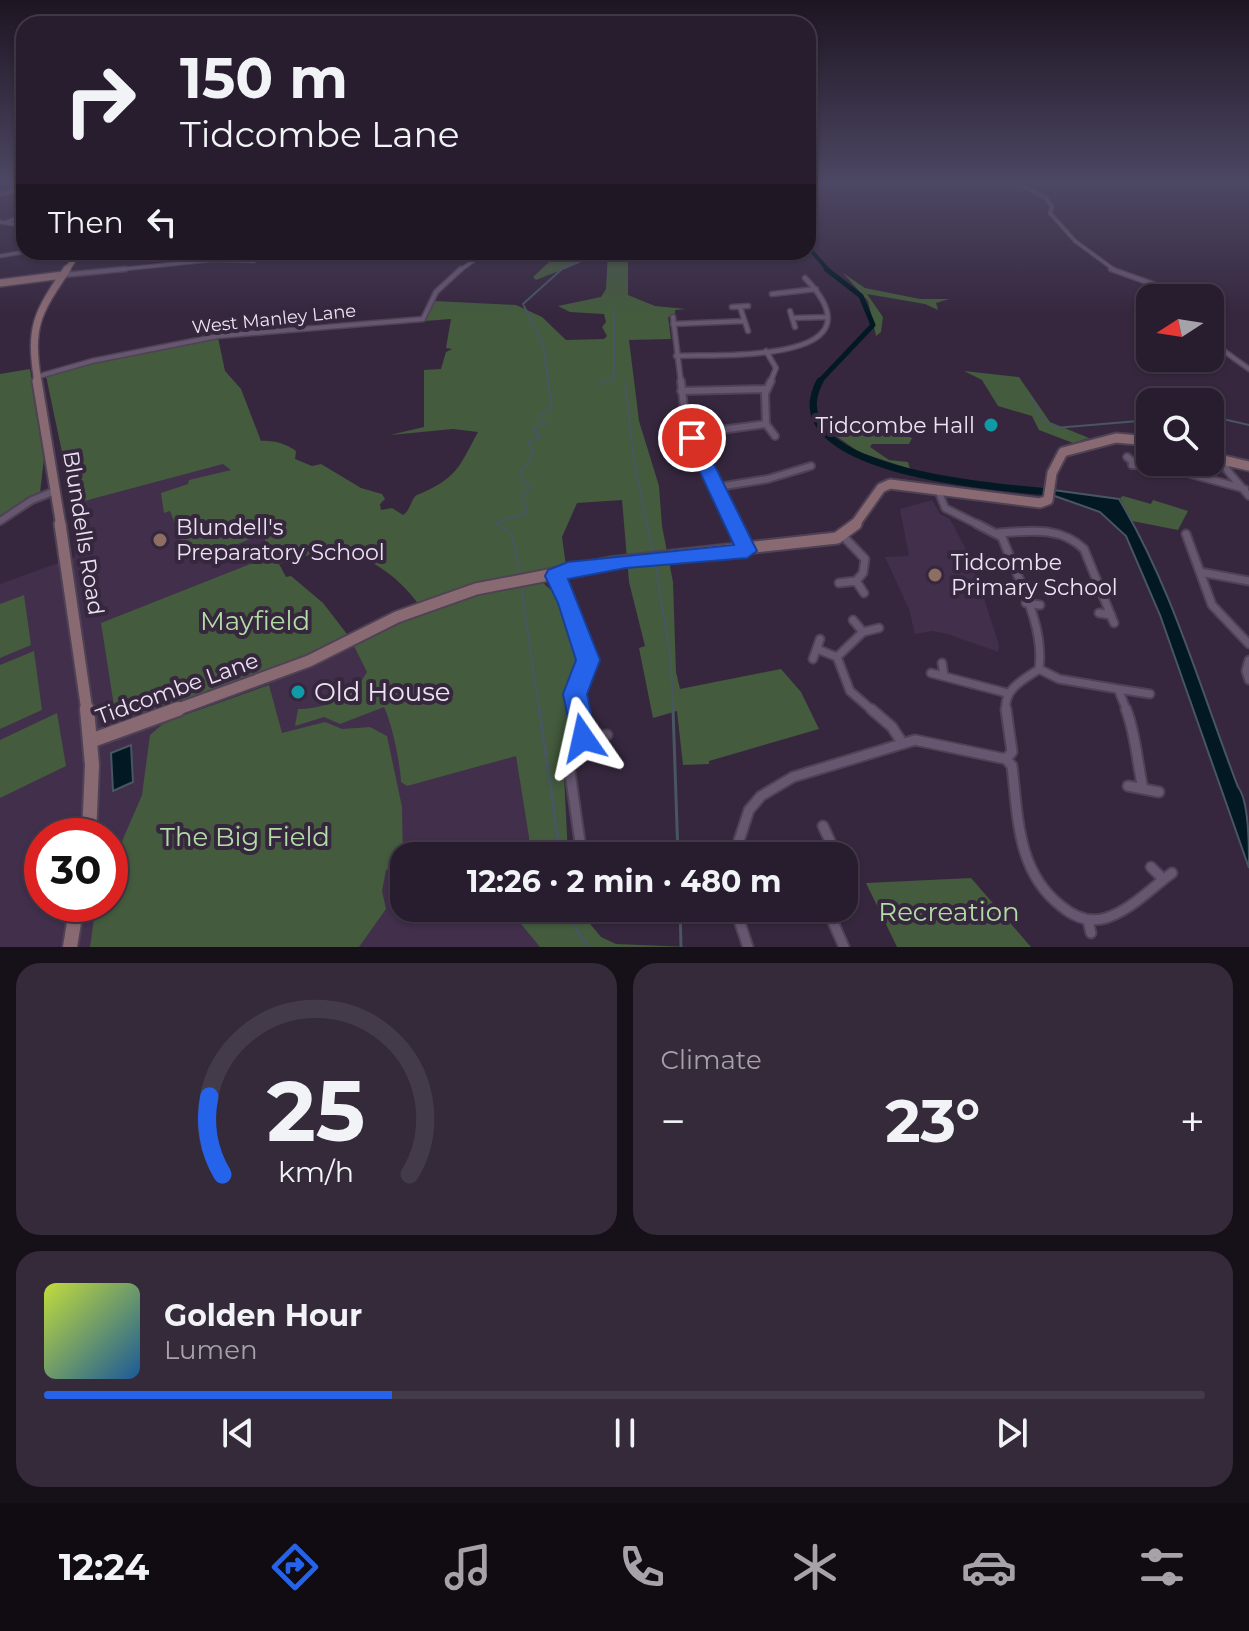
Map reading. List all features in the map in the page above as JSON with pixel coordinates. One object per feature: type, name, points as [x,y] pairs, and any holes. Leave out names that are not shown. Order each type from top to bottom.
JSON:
[{"type":"street","points":[[1062,227],[1111,269],[1156,284]]},
{"type":"street","name":"Blundells Road","points":[[73,260],[43,304],[32,332],[36,377],[77,622],[90,741],[89,818]]},
{"type":"street","points":[[0,283],[218,260],[254,261]]},
{"type":"street","name":"West Manley Lane","points":[[36,377],[92,361],[218,336],[423,319],[428,314],[434,294],[447,279],[474,260]]},
{"type":"street","points":[[676,356],[766,351],[805,345],[823,331],[828,317],[826,302],[805,278]]},
{"type":"street","points":[[773,295],[816,289]]},
{"type":"street","points":[[732,307],[748,306]]},
{"type":"street","points":[[740,307],[748,331]]},
{"type":"street","points":[[790,311],[795,327]]},
{"type":"street","points":[[792,318],[828,317]]},
{"type":"street","points":[[744,321],[673,321],[681,391],[690,434],[747,551]]},
{"type":"street","points":[[766,351],[776,368],[767,389],[766,422],[775,436]]},
{"type":"street","points":[[1224,351],[1249,369]]},
{"type":"street","points":[[681,391],[767,389]]},
{"type":"street","points":[[690,434],[766,422]]},
{"type":"street","points":[[839,583],[856,581],[863,573],[865,559],[843,536],[859,521],[886,485],[1034,503],[1045,501],[1056,463],[1063,452],[1116,438],[1136,440]]},
{"type":"street","points":[[1127,457],[1134,465],[1158,465],[1247,492]]},
{"type":"street","points":[[1224,460],[1249,466]]},
{"type":"street","points":[[1224,460],[1227,470],[1247,492]]},
{"type":"street","points":[[718,487],[768,479],[811,466]]},
{"type":"street","points":[[938,490],[945,508],[999,533],[1053,531],[1075,540],[1084,549],[1112,619],[1099,613]]},
{"type":"street","points":[[0,521],[32,500],[55,491]]},
{"type":"street","points":[[999,533],[1026,603],[1041,659],[1039,669],[1007,693],[1005,701],[1012,752],[1006,759]]},
{"type":"street","name":"Tidcombe Lane","points":[[90,741],[329,653],[414,611],[476,589],[639,559],[747,551],[843,536]]},
{"type":"street","points":[[1200,544],[1187,538],[1212,605],[1249,644]]},
{"type":"street","points":[[1200,572],[1249,581]]},
{"type":"street","points":[[556,576],[569,603],[588,660],[575,694],[583,738],[569,766],[580,842]]},
{"type":"street","points":[[856,581],[864,593]]},
{"type":"street","points":[[1026,603],[1040,605]]},
{"type":"street","points":[[853,620],[863,632]]},
{"type":"street","points":[[837,657],[863,632],[879,628]]},
{"type":"street","points":[[813,659],[820,639]]},
{"type":"street","points":[[817,649],[837,657],[850,691],[892,727],[901,741]]},
{"type":"street","points":[[1249,660],[1246,671],[1249,680]]},
{"type":"street","points":[[942,663],[944,676]]},
{"type":"street","points":[[1039,669],[1059,679],[1150,694]]},
{"type":"street","points":[[931,673],[1007,693]]},
{"type":"street","points":[[1118,689],[1135,731],[1136,759],[1143,789]]},
{"type":"street","points":[[583,738],[607,735]]},
{"type":"street","points":[[738,842],[747,812],[771,787],[799,773],[858,760],[901,741],[915,740],[1006,759],[1012,766],[1027,869],[1054,902],[1088,921],[1112,916],[1167,876],[1151,867]]},
{"type":"street","points":[[1128,786],[1159,792]]},
{"type":"street","points":[[823,826],[830,842]]},
{"type":"street","points":[[1088,921],[1091,933]]},
{"type":"street","points":[[70,947],[74,922]]},
{"type":"street","points":[[740,922],[748,947]]},
{"type":"street","points":[[833,922],[844,947]]},
{"type":"shaded area","points":[[218,338],[225,371],[241,389],[273,556],[286,577],[291,576],[323,603],[350,638],[525,754],[536,842],[390,842],[390,922],[547,922],[552,947],[0,947],[0,584],[75,557],[71,524],[73,504],[46,376]]},
{"type":"shaded area","name":"Tidcombe Primary School","points":[[932,500],[940,514],[950,519],[972,561],[999,645],[998,652],[948,634],[932,631],[915,634],[909,609],[885,557],[909,556],[900,509]]},
{"type":"green space","points":[[551,260],[587,260],[536,280],[533,277]]},
{"type":"green space","name":"Mayfield","points":[[608,260],[628,260],[628,295],[655,306],[686,309],[675,310],[675,317],[668,317],[671,339],[629,340],[639,421],[659,486],[662,526],[673,582],[676,672],[680,689],[781,669],[801,692],[819,729],[709,761],[709,764],[683,765],[677,711],[653,718],[639,648],[645,646],[629,582],[622,500],[577,503],[562,537],[566,566],[471,584],[419,605],[387,572],[344,551],[322,552],[279,564],[286,577],[291,576],[323,603],[350,638],[326,651],[142,720],[116,719],[101,623],[273,555],[262,534],[219,552],[187,555],[170,511],[164,513],[161,493],[188,484],[189,480],[231,470],[223,464],[73,504],[46,376],[95,361],[218,338],[225,371],[241,389],[261,441],[288,446],[296,451],[295,459],[312,466],[321,464],[361,488],[382,494],[385,499],[380,504],[381,510],[392,508],[403,515],[415,497],[441,483],[455,471],[478,432],[453,429],[390,435],[424,427],[424,370],[441,369],[446,352],[452,349],[446,348],[451,319],[425,321],[434,301],[516,305],[542,317],[566,340],[604,339],[607,336],[602,327],[606,322],[604,314],[570,312],[558,306],[601,297],[606,289]]},
{"type":"green space","points":[[843,273],[865,288],[920,299],[949,299],[936,303],[938,310],[925,304],[867,294],[883,317],[881,332],[876,336],[868,301]]},
{"type":"green space","points":[[30,369],[44,458],[40,493],[0,517],[0,374]]},
{"type":"green space","points":[[964,371],[1019,377],[1050,422],[1089,438],[1073,443],[1039,430],[1032,416],[998,406],[982,380]]},
{"type":"green space","points":[[829,422],[839,429],[859,435],[891,434],[912,438],[909,444],[872,444],[870,447],[889,460],[908,462],[910,469],[859,452],[826,429],[823,424]]},
{"type":"green space","points":[[1123,496],[1151,504],[1153,500],[1188,511],[1178,530],[1132,521],[1120,498]]},
{"type":"green space","points":[[540,580],[564,602],[580,654],[567,687],[575,734],[563,754],[567,842],[529,842],[516,756],[407,786],[401,782],[395,743],[384,707],[340,724],[324,717],[295,726],[298,709],[318,707],[337,700],[362,680],[367,672],[353,644],[398,622],[492,591]]},
{"type":"green space","points":[[24,595],[31,645],[0,658],[0,604]]},
{"type":"green space","points":[[34,651],[42,710],[0,729],[0,665]]},
{"type":"green space","name":"The Big Field","points":[[269,685],[282,733],[325,722],[342,729],[370,727],[387,736],[402,807],[403,842],[390,842],[390,868],[386,870],[382,891],[386,909],[359,947],[90,947],[93,922],[128,922],[128,827],[142,795],[150,735],[165,722]]},
{"type":"green space","points":[[57,713],[66,766],[0,798],[0,740]]},
{"type":"green space","name":"Recreation","points":[[971,878],[1031,947],[897,947],[866,883]]},
{"type":"green space","points":[[589,922],[601,937],[616,944],[689,947],[540,947],[521,924]]},
{"type":"water","points":[[1053,490],[1119,499],[1138,533],[1170,603],[1242,794],[1248,824],[1249,868],[1160,615],[1126,536],[1100,512],[1052,495]]},
{"type":"water","points":[[131,745],[133,782],[113,791],[111,753]]},
{"type":"waterway","points":[[816,256],[829,271]]},
{"type":"waterway","points":[[523,304],[562,269],[583,260]]},
{"type":"waterway","points":[[818,383],[873,325],[861,296],[826,269]]},
{"type":"waterway","points":[[521,577],[512,534],[495,523],[527,513],[522,496],[531,486],[524,484],[520,471],[529,464],[533,450],[528,442],[541,438],[532,429],[546,423],[538,416],[552,409],[543,344],[524,306]]},
{"type":"waterway","points":[[598,384],[614,378],[614,310]]},
{"type":"waterway","points":[[820,381],[814,412],[829,436],[859,455],[899,469],[943,479],[1051,492]]},
{"type":"waterway","points":[[625,382],[634,461],[653,554]]},
{"type":"waterway","points":[[1031,397],[1042,420],[1055,428],[1136,421]]},
{"type":"waterway","points":[[1224,419],[1249,425]]},
{"type":"waterway","points":[[655,564],[671,662],[673,711]]},
{"type":"waterway","points":[[521,584],[539,711]]},
{"type":"waterway","points":[[539,709],[559,842]]},
{"type":"waterway","points":[[673,709],[678,842]]},
{"type":"waterway","points":[[572,922],[588,947]]},
{"type":"waterway","points":[[680,922],[681,947]]},
{"type":"place","name":"Tidcombe Hall","points":[[991,425]]},
{"type":"place","name":"Blundell's Preparatory School","points":[[160,540]]},
{"type":"place","name":"Tidcombe Primary School","points":[[935,575]]},
{"type":"place","name":"Old House","points":[[298,692]]},
{"type":"route","points":[[583,738],[575,694],[589,664],[569,603],[556,576],[568,570],[626,561],[747,551],[706,460],[692,438]]}]
